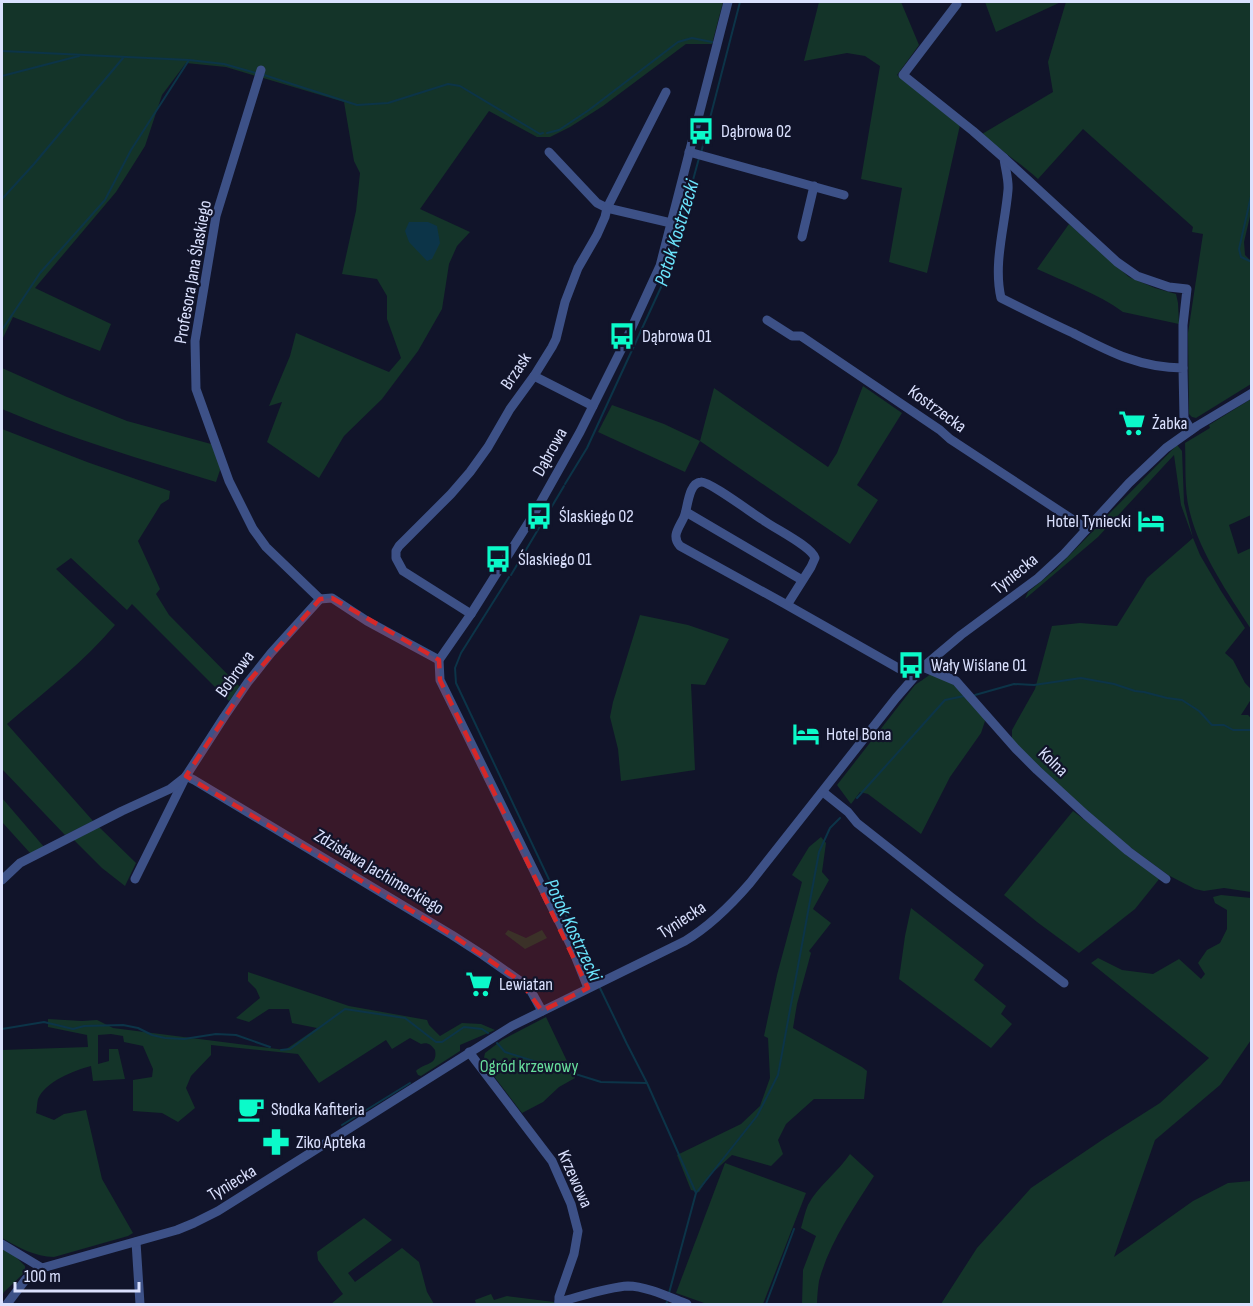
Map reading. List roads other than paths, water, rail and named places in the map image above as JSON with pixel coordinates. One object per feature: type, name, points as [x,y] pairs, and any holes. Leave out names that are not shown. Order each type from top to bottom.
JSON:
[{"type":"street","name":"Dąbrowa","points":[[439,660],[534,514],[580,432],[660,267],[671,223],[696,154],[728,2]]},
{"type":"street","points":[[957,4],[903,75],[1004,158],[1117,262],[1137,276],[1169,287],[1187,289],[1183,325],[1184,418],[1191,430]]},
{"type":"street","name":"Profesora Jana Ślaskiego","points":[[261,70],[216,216],[195,341],[196,389],[228,481],[253,529],[266,547],[320,599],[332,598],[367,621],[439,660]]},
{"type":"street","name":"Brzask","points":[[471,614],[403,571],[396,558],[396,551],[470,472],[556,339],[565,302],[575,276],[666,92]]},
{"type":"street","points":[[549,152],[597,203],[607,208],[671,223]]},
{"type":"street","points":[[696,154],[844,195]]},
{"type":"street","points":[[1004,158],[1008,187],[999,257],[998,286],[1001,298],[1118,356],[1147,364],[1183,368]]},
{"type":"street","points":[[802,237],[814,186]]},
{"type":"street","name":"Kostrzecka","points":[[767,320],[792,336],[801,336],[844,364],[950,439],[1087,529]]},
{"type":"street","points":[[534,376],[593,406]]},
{"type":"street","name":"Tyniecka","points":[[7,1305],[26,1279],[42,1268],[136,1242],[194,1223],[218,1211],[512,1026],[685,941],[713,921],[750,883],[923,667],[961,635],[1038,578],[1166,448],[1251,393]]},
{"type":"street","points":[[787,605],[811,567],[815,558],[813,553],[718,490],[704,482],[696,484],[692,488],[687,512],[676,532],[675,538],[680,546],[914,677]]},
{"type":"street","points":[[687,512],[802,580]]},
{"type":"street","name":"Bobrowa","points":[[135,879],[190,778],[248,682],[320,599]]},
{"type":"street","points":[[439,660],[440,680],[592,987]]},
{"type":"street","name":"Kolna","points":[[923,667],[956,681],[1037,770],[1128,851],[1166,879]]},
{"type":"street","name":"Bobrowa","points":[[4,878],[22,862],[190,778]]},
{"type":"street","name":"Zdzisława Jachimeckiego","points":[[190,778],[483,955],[531,991],[542,1011]]},
{"type":"street","points":[[823,792],[848,812],[857,823],[1064,983]]},
{"type":"street","name":"Krzewowa","points":[[469,1052],[552,1161],[571,1204],[578,1231],[574,1254],[559,1303]]},
{"type":"street","points":[[136,1242],[140,1305]]},
{"type":"street","points":[[2,1244],[42,1268]]},
{"type":"street","points":[[559,1303],[629,1286],[641,1288],[687,1305]]},
{"type":"water","points":[[409,222],[428,222],[437,226],[440,243],[432,259],[427,261],[409,242],[405,231]]},
{"type":"waterway","name":"Potok Kostrzecki","points":[[701,153],[740,2]]},
{"type":"waterway","points":[[547,133],[559,130],[589,110],[678,42],[692,38],[712,42]]},
{"type":"waterway","points":[[2,51],[189,60],[224,64],[256,73]]},
{"type":"waterway","points":[[2,76],[79,56]]},
{"type":"waterway","points":[[2,199],[123,58]]},
{"type":"waterway","points":[[2,330],[40,273],[105,200],[131,150],[189,60]]},
{"type":"waterway","points":[[264,75],[357,105],[388,103],[448,84],[460,86],[540,134],[543,133]]},
{"type":"waterway","name":"Potok Kostrzecki","points":[[565,484],[587,448],[668,272],[699,158]]},
{"type":"waterway","points":[[1252,192],[1239,249],[1241,257],[1252,262]]},
{"type":"waterway","name":"Potok Kostrzecki","points":[[511,575],[564,486]]},
{"type":"waterway","name":"Potok Kostrzecki","points":[[509,577],[461,653],[455,668],[456,683],[597,981]]},
{"type":"waterway","points":[[975,695],[1014,684],[1034,685],[1081,678],[1182,700],[1199,711],[1212,725],[1224,725],[1233,730],[1252,730]]},
{"type":"waterway","points":[[857,798],[945,700],[964,696]]},
{"type":"waterway","points":[[696,1193],[757,1116],[778,1075],[819,852],[830,828],[840,818]]},
{"type":"waterway","name":"Potok Kostrzecki","points":[[599,986],[647,1083],[696,1193],[669,1293]]},
{"type":"waterway","points":[[281,1050],[290,1049],[345,1009],[405,1018],[436,1042],[442,1042],[464,1027],[482,1029],[488,1033]]},
{"type":"waterway","points":[[2,1029],[44,1022],[73,1029],[84,1026],[123,1025],[165,1038],[184,1039],[216,1034],[236,1035],[270,1047]]},
{"type":"waterway","points":[[497,1043],[505,1052],[601,1082],[647,1083]]},
{"type":"waterway","points":[[342,1125],[410,1083]]},
{"type":"waterway","points":[[766,1304],[794,1229]]},
{"type":"place","name":"Dąbrowa 02","points":[[701,131]]},
{"type":"place","name":"Dąbrowa 01","points":[[622,336]]},
{"type":"place","name":"Żabka","points":[[1132,423]]},
{"type":"place","name":"Ślaskiego 02","points":[[539,516]]},
{"type":"place","name":"Hotel Tyniecki","points":[[1151,521]]},
{"type":"place","name":"Ślaskiego 01","points":[[498,559]]},
{"type":"place","name":"Wały Wiślane 01","points":[[911,665]]},
{"type":"place","name":"Hotel Bona","points":[[806,734]]},
{"type":"place","name":"Lewiatan","points":[[479,984]]},
{"type":"place","name":"Słodka Kafiteria","points":[[251,1109]]},
{"type":"place","name":"Ziko Apteka","points":[[276,1142]]},
{"type":"park label","name":"Ogród krzewowy","points":[[529,1066]]}]
